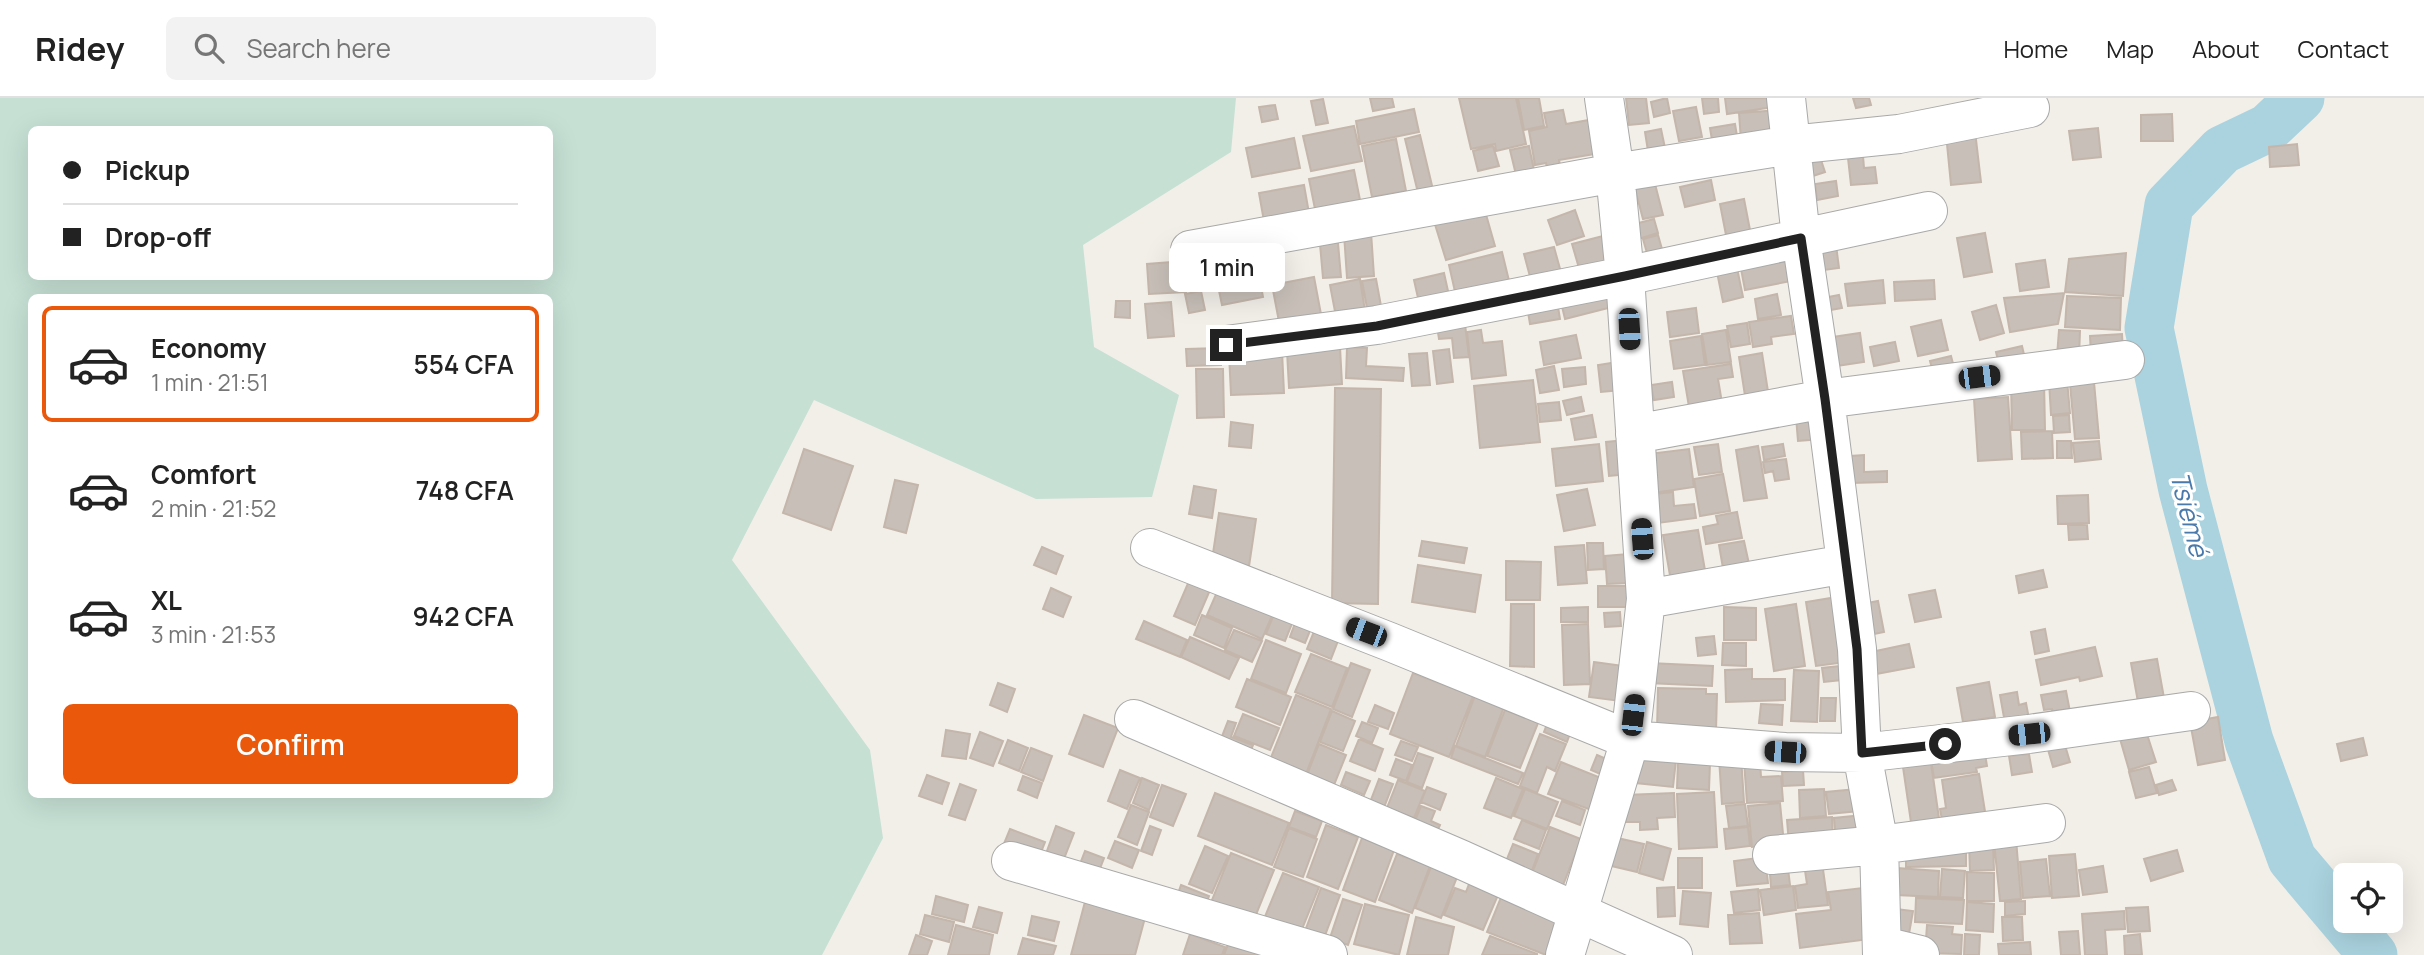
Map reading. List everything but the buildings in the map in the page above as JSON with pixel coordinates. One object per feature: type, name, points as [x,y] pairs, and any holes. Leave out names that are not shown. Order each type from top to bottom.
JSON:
[{"type":"street","points":[[1565,955],[1629,740],[1646,599],[1625,276],[1615,173],[1604,98]]},
{"type":"street","points":[[1786,98],[1801,238],[1857,649],[1862,753],[1879,845],[1882,951],[1920,955]]},
{"type":"street","points":[[1189,250],[1615,173],[1791,145],[1899,134],[2030,108]]},
{"type":"street","points":[[1226,345],[1377,326],[1928,211]]},
{"type":"street","points":[[1635,434],[1825,399],[2125,360]]},
{"type":"street","points":[[1150,548],[1629,740],[1785,752],[1862,753],[2029,734],[2191,711]]},
{"type":"street","points":[[1646,599],[1846,564]]},
{"type":"street","points":[[1134,719],[1578,911],[1673,955]]},
{"type":"street","points":[[1772,855],[1879,845],[2046,823]]},
{"type":"street","points":[[1011,861],[1328,955]]},
{"type":"green space","points":[[0,98],[1236,98],[1231,152],[1083,245],[1094,347],[1179,395],[1152,497],[1036,499],[814,400],[732,560],[870,750],[883,838],[822,955],[0,955]]},
{"type":"waterway","name":"Tsiémé","points":[[2300,98],[2268,128],[2222,150],[2169,205],[2149,328],[2183,490],[2249,741],[2292,859],[2373,955]]},
{"type":"route","points":[[1226,345],[1377,326],[1801,238],[1857,649],[1862,753],[1945,744]]}]
